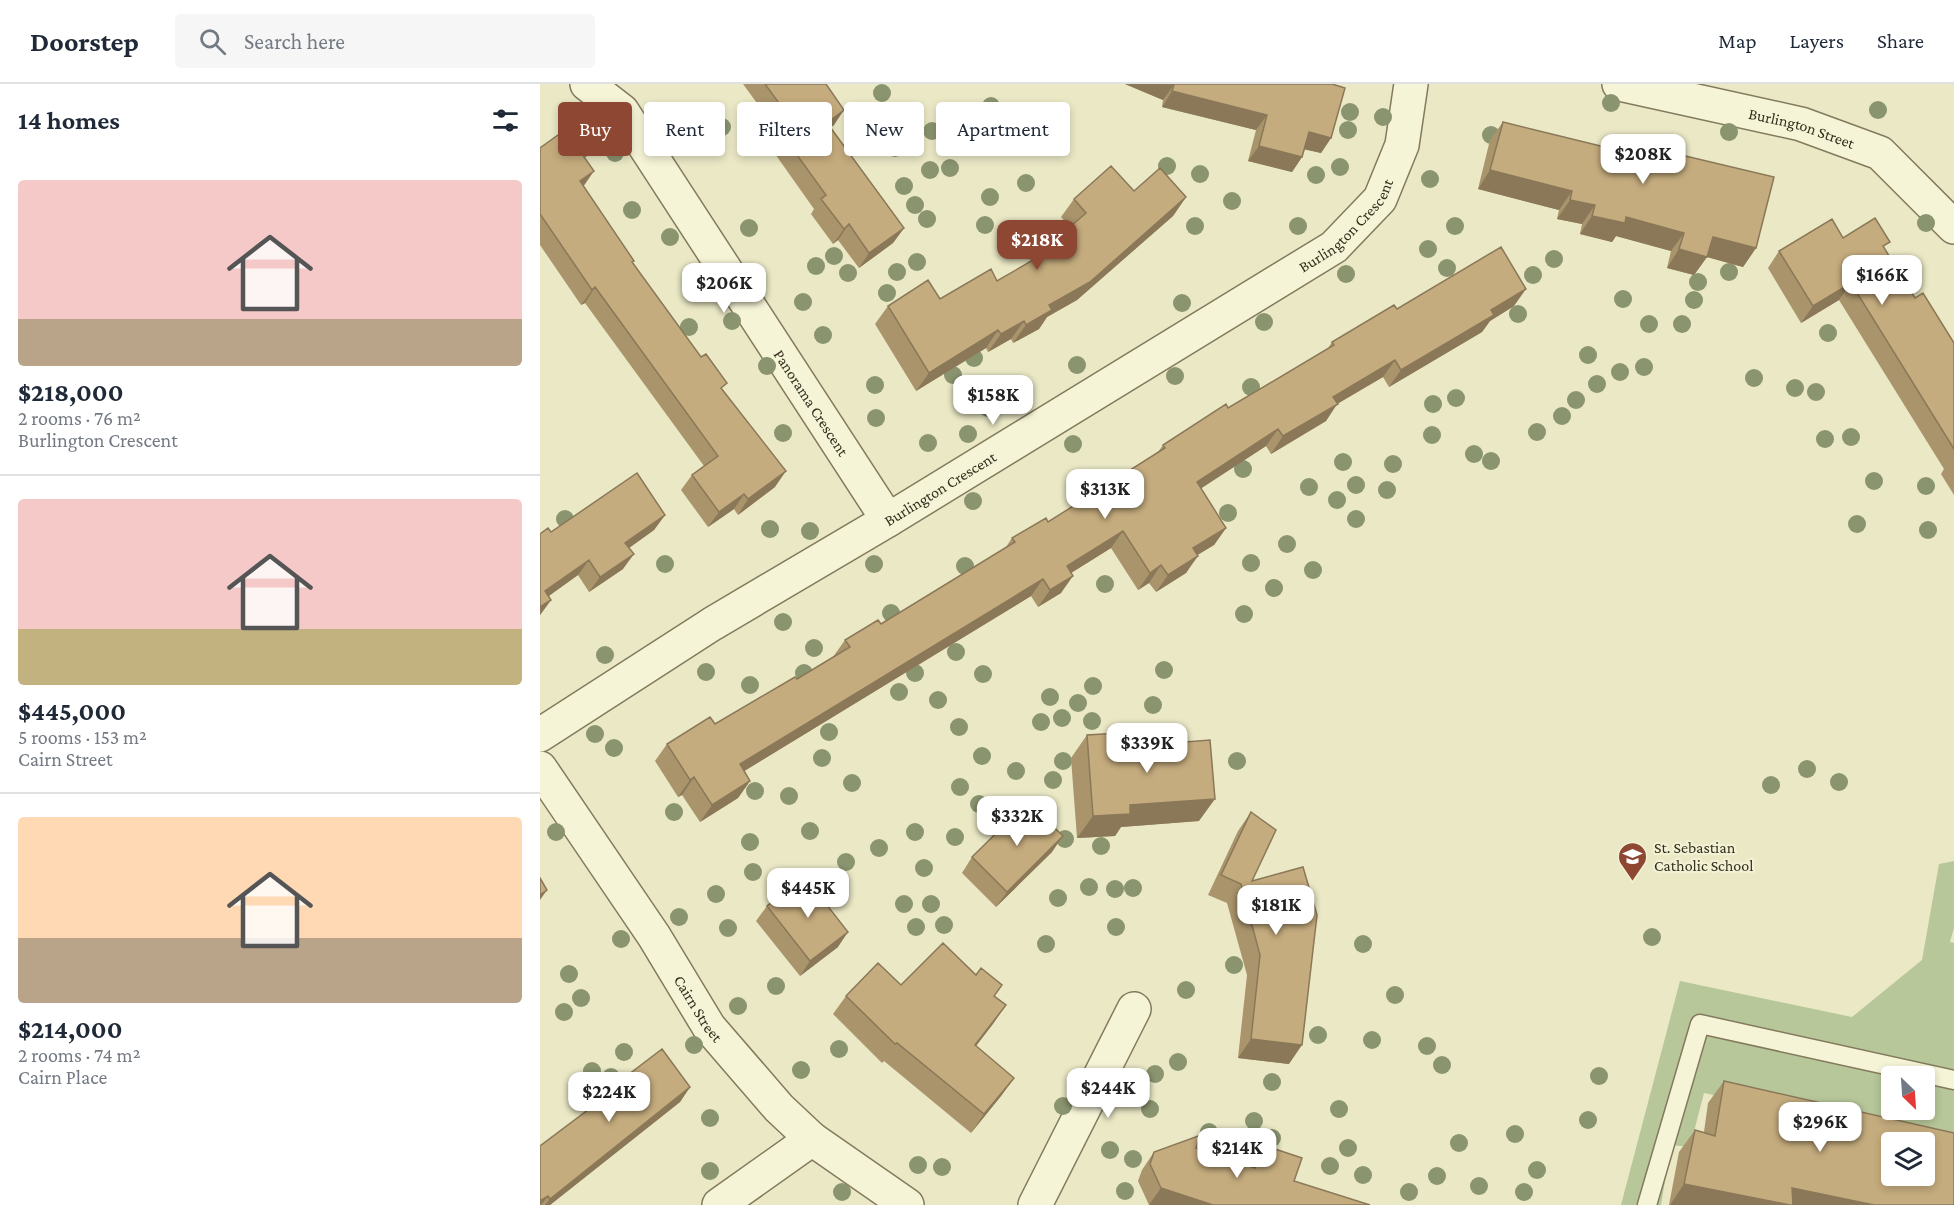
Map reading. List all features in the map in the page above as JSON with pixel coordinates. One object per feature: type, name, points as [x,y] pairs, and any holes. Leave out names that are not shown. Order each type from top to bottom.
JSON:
[{"type":"street","name":"Panorama Crescent","points":[[586,84],[622,111],[888,520]]},
{"type":"street","name":"Burlington Crescent","points":[[540,735],[712,624],[888,520],[1334,247],[1380,200],[1402,145],[1411,84]]},
{"type":"street","name":"Burlington Street","points":[[1619,84],[1801,124],[1880,153],[1954,227]]},
{"type":"street","name":"Cairn Street","points":[[540,768],[654,936],[709,1027],[779,1108],[813,1139],[907,1205]]},
{"type":"street","points":[[1035,1205],[1134,1009]]},
{"type":"street","points":[[719,1205],[813,1139]]},
{"type":"lane","points":[[1647,1205],[1700,1024],[1954,1080]]},
{"type":"green space","points":[[1954,861],[1954,928],[1950,942],[1954,943],[1954,1146],[1935,1142],[1935,1132],[1888,1132],[1704,1093],[1690,1147],[1671,1145],[1661,1205],[1621,1205],[1680,981],[1852,1017],[1922,960],[1939,864]]},
{"type":"building","points":[[765,84],[826,84],[844,110],[832,119],[832,102],[778,102]]},
{"type":"building","points":[[1172,84],[1332,84],[1345,88],[1331,138],[1309,132],[1302,157],[1259,146],[1267,115],[1172,91],[1174,85]]},
{"type":"building","points":[[1503,122],[1617,150],[1618,140],[1774,177],[1756,248],[1713,237],[1707,257],[1679,249],[1684,233],[1626,217],[1625,223],[1592,216],[1595,205],[1570,200],[1572,191],[1490,170]]},
{"type":"building","points":[[832,130],[844,146],[844,156],[851,156],[904,228],[869,253],[849,224],[844,229],[821,199],[826,195],[798,156],[832,156]]},
{"type":"building","points":[[558,135],[558,156],[583,156],[594,171],[580,181],[634,261],[632,262],[701,357],[706,354],[727,383],[721,388],[786,471],[748,499],[744,494],[719,512],[692,475],[718,456],[595,287],[592,290],[540,214],[540,148]]},
{"type":"building","points":[[1111,166],[1134,191],[1160,168],[1186,197],[1090,282],[1049,305],[1052,310],[1026,325],[1024,321],[1001,334],[998,330],[929,373],[888,306],[928,280],[940,299],[991,269],[997,281],[1069,239],[1063,233],[1086,213],[1074,199]]},
{"type":"building","points":[[1875,218],[1890,242],[1883,246],[1915,298],[1923,293],[1954,343],[1954,449],[1851,283],[1813,306],[1779,251],[1832,219],[1843,238]]},
{"type":"building","points":[[1501,247],[1526,289],[1491,310],[1494,315],[1401,370],[1395,360],[1333,397],[1338,404],[1283,436],[1278,429],[1197,482],[1226,528],[1193,548],[1198,556],[1168,575],[1161,565],[1150,573],[1123,531],[1067,566],[1073,576],[1050,590],[1043,579],[740,764],[750,781],[712,805],[694,777],[690,780],[667,744],[710,717],[715,724],[795,677],[797,679],[850,647],[845,640],[878,620],[881,624],[1015,542],[1012,538],[1046,518],[1048,522],[1165,448],[1163,445],[1226,404],[1228,408],[1334,345],[1332,342],[1394,305],[1397,309]]},
{"type":"building","points":[[637,473],[665,515],[625,543],[634,554],[600,577],[589,560],[545,591],[551,600],[540,607],[540,534],[548,528],[551,532]]},
{"type":"building","points":[[1120,733],[1121,747],[1210,740],[1215,799],[1130,805],[1130,814],[1093,816],[1087,735]]},
{"type":"building","points":[[1028,802],[1063,836],[1007,892],[972,857]]},
{"type":"building","points":[[1251,812],[1276,830],[1252,881],[1303,867],[1317,915],[1302,1045],[1251,1039],[1260,955],[1241,884],[1221,875]]},
{"type":"building","points":[[805,877],[848,932],[810,961],[767,906]]},
{"type":"building","points":[[540,878],[547,890],[540,895]]},
{"type":"building","points":[[943,943],[976,975],[981,968],[1002,985],[994,996],[1006,1005],[975,1045],[1014,1078],[984,1114],[897,1043],[895,1044],[846,996],[878,963],[901,985]]},
{"type":"building","points":[[662,1049],[690,1087],[550,1199],[548,1196],[540,1201],[540,1146],[609,1094],[607,1091]]},
{"type":"building","points":[[1724,1081],[1881,1116],[1881,1120],[1896,1120],[1954,1133],[1954,1205],[1874,1205],[1792,1188],[1793,1205],[1790,1205],[1684,1184],[1695,1130],[1715,1136]]},
{"type":"building","points":[[1201,1135],[1196,1148],[1255,1168],[1260,1155],[1272,1159],[1275,1149],[1302,1158],[1294,1181],[1370,1205],[1213,1205],[1161,1188],[1150,1164],[1154,1152]]},
{"type":"place","name":"St. Sebastian Catholic School","points":[[1633,882]]}]
